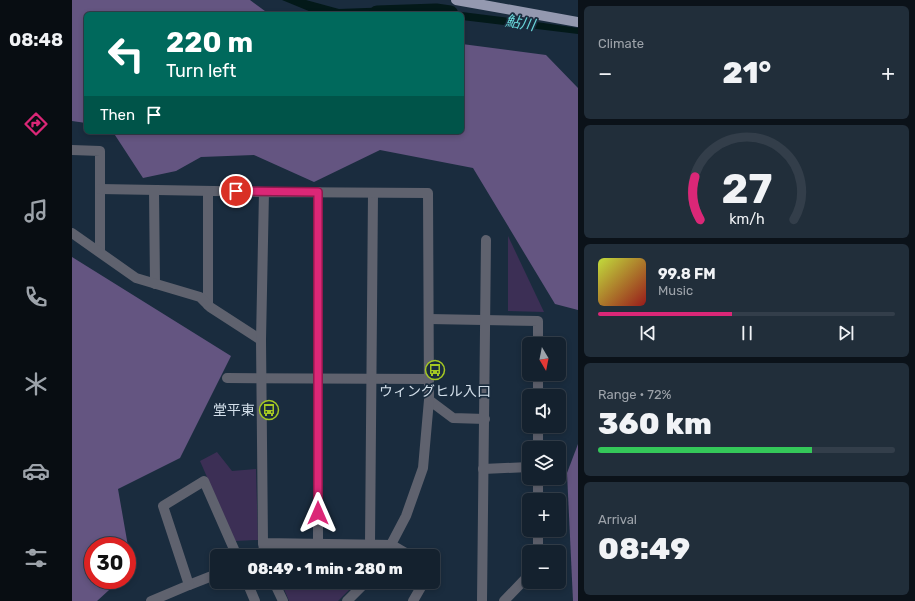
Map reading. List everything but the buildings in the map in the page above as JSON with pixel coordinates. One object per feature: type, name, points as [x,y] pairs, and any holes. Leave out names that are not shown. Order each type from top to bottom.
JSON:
[{"type":"main road","points":[[456,0],[578,22]]},
{"type":"street","points":[[72,150],[100,151],[100,252]]},
{"type":"street","points":[[100,189],[428,193],[429,400],[423,468],[406,516],[389,549]]},
{"type":"street","points":[[154,190],[155,284]]},
{"type":"street","points":[[208,191],[208,305]]},
{"type":"street","points":[[264,192],[261,340],[264,549]]},
{"type":"street","points":[[318,192],[318,543]]},
{"type":"street","points":[[370,544],[373,193]]},
{"type":"street","points":[[72,233],[136,278],[200,296],[208,305],[261,340]]},
{"type":"street","points":[[482,601],[486,240]]},
{"type":"street","points":[[429,318],[538,321],[538,337]]},
{"type":"street","points":[[226,378],[429,379]]},
{"type":"street","points":[[429,400],[454,418],[484,419]]},
{"type":"street","points":[[483,469],[522,467]]},
{"type":"street","points":[[189,585],[163,506],[204,481],[234,549]]},
{"type":"street","points":[[263,543],[370,544],[392,545],[399,549]]},
{"type":"street","points":[[151,601],[210,577]]},
{"type":"street","points":[[504,601],[522,582]]},
{"type":"street","points":[[250,589],[255,601]]},
{"type":"street","points":[[277,589],[283,601]]},
{"type":"street","points":[[347,601],[359,589]]},
{"type":"street","points":[[413,601],[420,589]]},
{"type":"shaded area","points":[[72,0],[250,0],[266,12],[84,12],[84,123],[72,121]]},
{"type":"shaded area","points":[[464,44],[546,55],[578,88],[578,310],[555,304],[473,168],[380,150],[314,182],[254,155],[201,157],[176,171],[143,178],[114,134],[464,134]]},
{"type":"shaded area","points":[[508,236],[544,312],[508,311]]},
{"type":"shaded area","points":[[72,257],[231,356],[180,458],[118,489],[126,537],[84,537],[84,589],[110,589],[97,601],[72,601]]},
{"type":"shaded area","points":[[578,444],[578,601],[573,601],[567,473]]},
{"type":"shaded area","points":[[217,452],[232,471],[256,469],[258,540],[235,541],[200,461]]},
{"type":"shaded area","points":[[284,589],[350,589],[338,601],[289,601]]},
{"type":"water","points":[[282,0],[306,0],[339,9],[394,7],[395,12],[311,12]]},
{"type":"water","points":[[414,6],[462,12],[397,12],[396,7]]},
{"type":"water","name":"鮎川","points":[[464,12],[510,18],[515,16],[516,19],[578,28],[578,34],[464,20]]},
{"type":"place","name":"ウィングヒル入口","points":[[435,370]]},
{"type":"place","name":"堂平東","points":[[269,410]]},
{"type":"route","points":[[236,191],[318,192],[318,513]]}]
